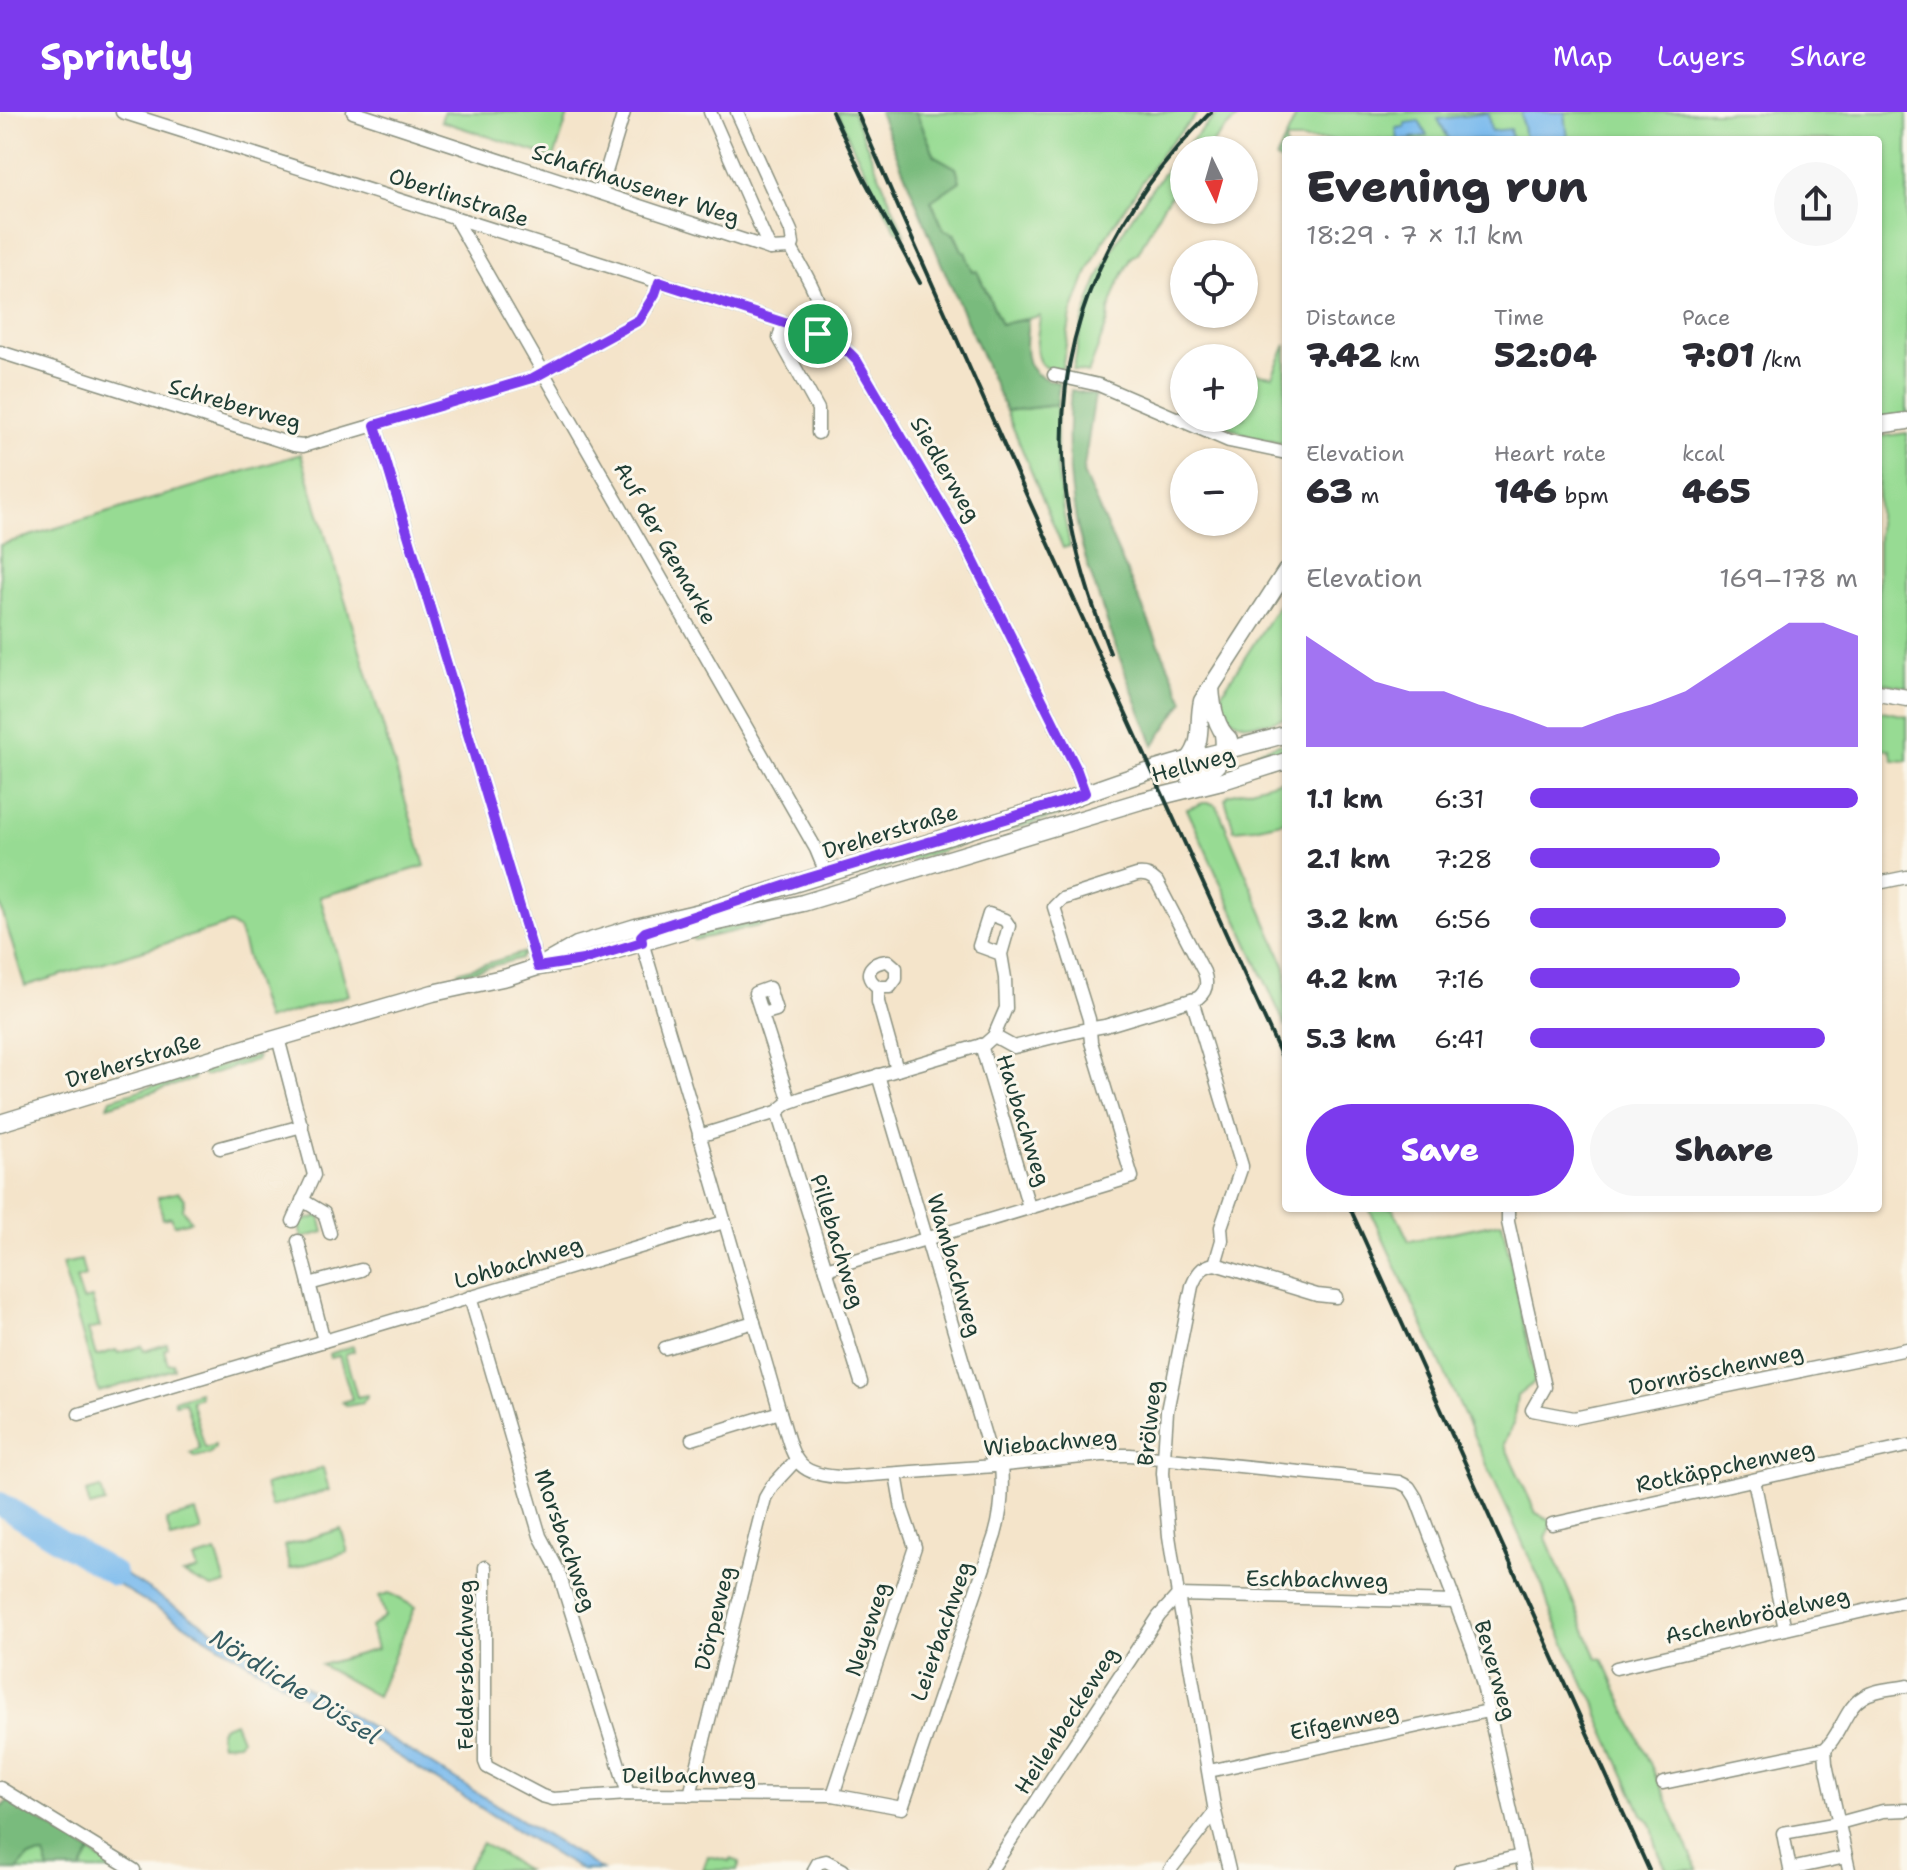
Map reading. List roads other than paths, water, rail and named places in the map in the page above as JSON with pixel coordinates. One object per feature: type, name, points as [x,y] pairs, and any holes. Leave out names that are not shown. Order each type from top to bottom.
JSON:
[{"type":"main road","points":[[1882,424],[1907,421]]},
{"type":"main road","points":[[1200,738],[1201,706],[1282,577]]},
{"type":"main road","name":"Hellweg","points":[[1141,801],[1208,773],[1217,766],[1223,734],[1213,709],[1211,687]]},
{"type":"main road","points":[[1882,694],[1907,698]]},
{"type":"main road","points":[[1223,734],[1235,742],[1249,745]]},
{"type":"main road","name":"Hellweg","points":[[1085,793],[1189,759],[1220,754],[1282,735]]},
{"type":"main road","name":"Hellweg","points":[[1189,759],[1200,738],[1234,764],[1255,770]]},
{"type":"main road","name":"Hellweg","points":[[1091,816],[1282,762]]},
{"type":"main road","name":"Siedlerweg","points":[[1085,793],[1091,816]]},
{"type":"main road","name":"Dreherstraße","points":[[538,967],[577,945],[708,910],[1085,793]]},
{"type":"main road","name":"Dreherstraße","points":[[0,1123],[433,993],[538,967],[583,960],[695,927],[803,903],[1091,816]]},
{"type":"main road","name":"Auf der Gemarke","points":[[826,873],[833,894]]},
{"type":"street","name":"Oberlinstraße","points":[[122,112],[818,334]]},
{"type":"street","name":"Schaffhausener Weg","points":[[353,112],[388,117],[770,249]]},
{"type":"street","points":[[600,192],[624,112]]},
{"type":"street","points":[[710,112],[770,249],[791,248]]},
{"type":"street","points":[[737,112],[791,231],[791,248],[815,292],[821,321],[818,334]]},
{"type":"street","name":"Auf der Gemarke","points":[[455,218],[800,820],[826,873]]},
{"type":"street","name":"Schreberweg","points":[[0,352],[303,446],[533,378],[639,320],[659,282]]},
{"type":"street","points":[[783,323],[779,338],[818,409],[818,433]]},
{"type":"street","name":"Siedlerweg","points":[[818,334],[842,346],[857,361],[968,550],[1076,768],[1085,793]]},
{"type":"street","points":[[1054,375],[1099,385],[1229,441],[1282,452]]},
{"type":"street","points":[[375,425],[538,967]]},
{"type":"street","points":[[826,1269],[1132,1177],[1091,1042],[1090,1028],[1054,907],[1062,899],[1137,875],[1151,876],[1157,882],[1204,972],[1207,987],[1203,994],[1192,1000],[1090,1028],[1014,1047],[994,1036]]},
{"type":"street","points":[[1882,882],[1907,877]]},
{"type":"street","name":"Dreherstraße","points":[[642,942],[641,936],[645,932],[708,910]]},
{"type":"street","points":[[642,942],[796,1460]]},
{"type":"street","points":[[699,1136],[777,1112],[790,1102],[981,1045],[994,1036],[1006,1008],[1001,954]]},
{"type":"street","points":[[878,987],[878,1002],[897,1070]]},
{"type":"street","points":[[1192,1000],[1242,1166],[1221,1227],[1222,1240],[1215,1264],[1317,1295],[1336,1297]]},
{"type":"street","points":[[762,1014],[790,1102]]},
{"type":"street","points":[[278,1038],[314,1175],[293,1221]]},
{"type":"street","name":"Haubachweg","points":[[981,1045],[1029,1207]]},
{"type":"street","name":"Wambachweg","points":[[878,1075],[997,1466]]},
{"type":"street","name":"Pillebachweg","points":[[777,1112],[861,1382]]},
{"type":"street","points":[[220,1148],[302,1126]]},
{"type":"street","points":[[302,1200],[324,1213],[330,1233]]},
{"type":"street","name":"Dornröschenweg","points":[[1508,1212],[1545,1387],[1532,1410],[1574,1418],[1907,1349]]},
{"type":"street","name":"Lohbachweg","points":[[79,1414],[724,1222]]},
{"type":"street","points":[[298,1241],[324,1341]]},
{"type":"street","name":"Brölweg","points":[[1215,1264],[1203,1267],[1192,1286],[1167,1411],[1163,1458],[1169,1536],[1178,1595],[1215,1812],[1229,1870]]},
{"type":"street","points":[[309,1284],[361,1270]]},
{"type":"street","name":"Morsbachweg","points":[[470,1297],[540,1536],[558,1570],[628,1794]]},
{"type":"street","points":[[665,1348],[754,1322]]},
{"type":"street","points":[[692,1439],[780,1412]]},
{"type":"street","name":"Rotkäppchenweg","points":[[1552,1524],[1907,1446]]},
{"type":"street","name":"Wiebachweg","points":[[796,1460],[821,1477],[844,1477],[1102,1455],[1163,1458],[1399,1482],[1409,1487]]},
{"type":"street","name":"Dörpeweg","points":[[690,1795],[765,1498],[796,1460]]},
{"type":"street","name":"Leierbachweg","points":[[902,1808],[995,1535],[1002,1504],[997,1466]]},
{"type":"street","name":"Neyeweg","points":[[833,1795],[915,1547],[902,1509],[896,1474]]},
{"type":"street","points":[[1754,1480],[1785,1629]]},
{"type":"street","name":"Beverweg","points":[[1409,1487],[1442,1563],[1474,1652],[1524,1870]]},
{"type":"street","name":"Feldersbachweg","points":[[485,1567],[485,1762]]},
{"type":"street","name":"Eschbachweg","points":[[1178,1595],[1455,1602]]},
{"type":"street","name":"Heilenbeckeweg","points":[[991,1870],[1159,1616],[1178,1595]]},
{"type":"street","name":"Aschenbrödelweg","points":[[1616,1668],[1907,1601]]},
{"type":"street","points":[[1663,1783],[1825,1749],[1861,1698],[1907,1686]]},
{"type":"street","name":"Eifgenweg","points":[[1209,1771],[1488,1711]]},
{"type":"street","points":[[1825,1749],[1826,1764],[1839,1823],[1848,1864],[1790,1869],[1783,1833],[1839,1823],[1883,1811],[1907,1810]]},
{"type":"street","name":"Deilbachweg","points":[[485,1762],[487,1767],[547,1797],[560,1799],[628,1794],[833,1795],[902,1808]]},
{"type":"street","points":[[0,1788],[134,1870]]},
{"type":"street","points":[[1170,1870],[1215,1812]]},
{"type":"street","points":[[1460,1870],[1521,1856]]},
{"type":"street","points":[[814,1870],[818,1863],[826,1861],[843,1870]]},
{"type":"water","points":[[1521,112],[1565,112],[1568,136],[1524,136]]},
{"type":"water","points":[[1488,113],[1491,131],[1510,129],[1511,136],[1447,136],[1438,119]]},
{"type":"water","points":[[1419,121],[1427,136],[1397,136],[1396,128],[1405,127],[1405,123]]},
{"type":"water","points":[[0,1498],[84,1550],[78,1559],[0,1509]]},
{"type":"water","points":[[90,1552],[602,1870],[582,1870],[564,1860],[267,1674],[83,1564]]},
{"type":"waterway","name":"Nördliche Düssel","points":[[0,1504],[114,1574]]},
{"type":"railway","points":[[832,112],[920,283]]},
{"type":"railway","points":[[857,112],[1008,454],[1282,1057]]},
{"type":"railway","points":[[1110,653],[1085,581],[1068,507],[1063,450],[1065,395],[1074,342],[1089,292],[1111,244],[1139,198],[1172,154],[1211,112]]},
{"type":"railway","points":[[1352,1212],[1649,1870]]}]
